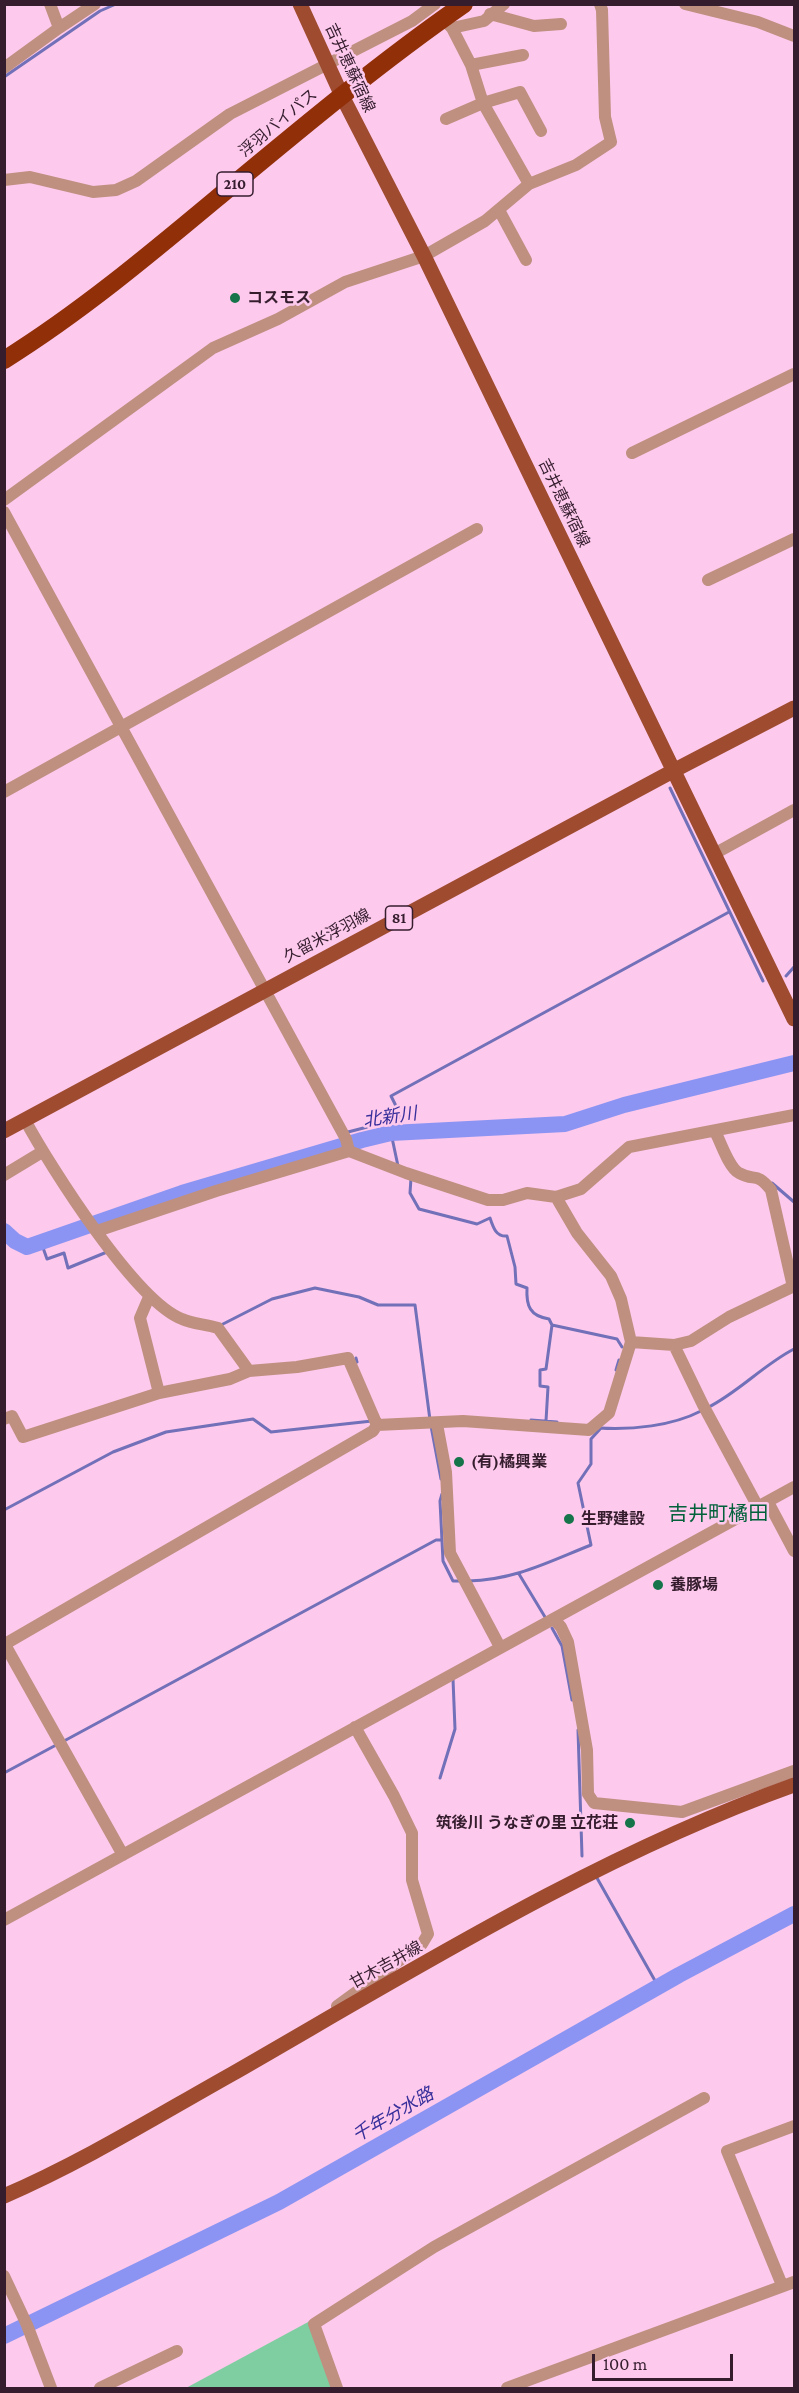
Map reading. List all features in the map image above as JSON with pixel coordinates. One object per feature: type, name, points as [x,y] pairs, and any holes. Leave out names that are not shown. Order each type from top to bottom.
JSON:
[{"type":"highway","name":"浮羽バイパス","points":[[4,360],[68,317],[130,271],[342,96],[443,17],[464,4]]},
{"type":"main road","name":"吉井恵蘇宿線","points":[[300,4],[342,96],[424,256],[795,1019]]},
{"type":"main road","name":"久留米浮羽線","points":[[4,1131],[673,771],[795,708]]},
{"type":"main road","name":"甘木吉井線","points":[[4,2196],[129,2132],[512,1916],[656,1842],[717,1814],[795,1785]]},
{"type":"street","points":[[50,4],[59,28]]},
{"type":"street","points":[[4,69],[95,4]]},
{"type":"street","points":[[4,180],[30,177],[93,192],[116,190],[136,181],[230,114],[411,21],[443,17],[484,21],[504,4]]},
{"type":"street","points":[[4,500],[213,348],[278,319],[345,282],[424,256],[485,221],[529,184],[576,165],[611,142],[605,117],[600,4]]},
{"type":"street","points":[[686,4],[759,22],[795,36]]},
{"type":"street","points":[[490,14],[534,26],[561,24]]},
{"type":"street","points":[[443,17],[471,65],[483,102],[529,184]]},
{"type":"street","points":[[471,65],[523,55]]},
{"type":"street","points":[[447,119],[483,102],[520,92],[541,131]]},
{"type":"street","points":[[499,210],[526,260]]},
{"type":"street","points":[[632,453],[795,374]]},
{"type":"street","points":[[4,512],[348,1146],[406,1173],[488,1200],[503,1200],[527,1193],[556,1197],[581,1189],[629,1147],[795,1115]]},
{"type":"street","points":[[4,792],[477,529]]},
{"type":"street","points":[[708,580],[795,539]]},
{"type":"street","points":[[714,854],[795,810]]},
{"type":"street","points":[[25,1120],[42,1152],[147,1300],[182,1319],[218,1328],[249,1371]]},
{"type":"street","points":[[631,1342],[674,1344],[691,1341],[729,1317],[794,1286],[771,1190],[762,1179],[738,1173],[732,1166],[715,1131]]},
{"type":"street","points":[[93,1226],[216,1191],[348,1146]]},
{"type":"street","points":[[4,1175],[42,1152]]},
{"type":"street","points":[[375,1422],[432,1424],[463,1421],[594,1427],[609,1413],[631,1342],[621,1299],[611,1276],[577,1233],[556,1197]]},
{"type":"street","points":[[147,1300],[140,1318],[159,1393]]},
{"type":"street","points":[[674,1344],[705,1408],[763,1504],[795,1551]]},
{"type":"street","points":[[4,1419],[12,1416],[23,1437],[159,1393],[230,1379],[249,1371],[297,1367],[348,1358],[375,1422],[373,1431],[5,1644],[123,1855]]},
{"type":"street","points":[[432,1424],[446,1472],[450,1553],[500,1647]]},
{"type":"street","points":[[4,1920],[795,1487]]},
{"type":"street","points":[[554,1619],[561,1627],[568,1642],[587,1750],[588,1794],[594,1803],[682,1812],[795,1771]]},
{"type":"street","points":[[324,2021],[326,2015],[422,1944],[428,1934],[412,1880],[411,1833],[394,1796],[355,1727]]},
{"type":"street","points":[[337,2388],[314,2324],[434,2247],[704,2098]]},
{"type":"street","points":[[782,2285],[728,2151],[795,2126]]},
{"type":"street","points":[[4,2277],[27,2325],[51,2388]]},
{"type":"street","points":[[507,2388],[795,2282]]},
{"type":"street","points":[[100,2388],[177,2351]]},
{"type":"green space","points":[[310,2321],[334,2388],[186,2388]]},
{"type":"waterway","points":[[4,77],[100,11],[116,4]]},
{"type":"waterway","points":[[670,788],[763,981]]},
{"type":"waterway","points":[[348,1132],[402,1118],[391,1096],[729,912]]},
{"type":"waterway","points":[[786,976],[794,967]]},
{"type":"waterway","name":"北新川","points":[[4,1231],[15,1241],[27,1247],[182,1193],[391,1133],[565,1124],[624,1105],[794,1063]]},
{"type":"waterway","points":[[391,1133],[398,1166]]},
{"type":"waterway","points":[[411,1178],[410,1193],[419,1209],[477,1224],[490,1218],[498,1233],[507,1236],[515,1267],[516,1284],[527,1288],[527,1300],[533,1313],[549,1319],[552,1325],[546,1369],[540,1370],[540,1386],[548,1387],[546,1421]]},
{"type":"waterway","points":[[772,1183],[794,1202]]},
{"type":"waterway","points":[[41,1242],[47,1259],[64,1253],[68,1268],[107,1252]]},
{"type":"waterway","points":[[223,1324],[272,1299],[315,1288],[359,1297],[378,1305],[415,1305],[430,1420]]},
{"type":"waterway","points":[[552,1325],[617,1339],[622,1347]]},
{"type":"waterway","points":[[707,1408],[794,1349]]},
{"type":"waterway","points":[[356,1358],[357,1362]]},
{"type":"waterway","points":[[616,1370],[619,1360]]},
{"type":"waterway","points":[[599,1428],[652,1426],[701,1411]]},
{"type":"waterway","points":[[4,1510],[113,1452],[166,1432],[253,1419],[271,1432],[372,1421]]},
{"type":"waterway","points":[[531,1420],[557,1422]]},
{"type":"waterway","points":[[431,1426],[441,1479]]},
{"type":"waterway","points":[[468,1581],[516,1574],[591,1545],[578,1483],[591,1464],[591,1439],[601,1428]]},
{"type":"waterway","points":[[442,1494],[440,1501],[443,1561],[453,1581],[461,1581]]},
{"type":"waterway","points":[[64,1741],[436,1540],[441,1540]]},
{"type":"waterway","points":[[519,1574],[545,1617]]},
{"type":"waterway","points":[[552,1628],[562,1646],[572,1700]]},
{"type":"waterway","points":[[440,1778],[455,1729],[453,1679]]},
{"type":"waterway","points":[[578,1730],[582,1856]]},
{"type":"waterway","points":[[4,1773],[58,1744]]},
{"type":"waterway","points":[[597,1878],[658,1986]]},
{"type":"waterway","name":"千年分水路","points":[[4,2336],[279,2202],[679,1975],[794,1914]]},
{"type":"place","name":"コスモス","points":[[235,298]]},
{"type":"place","name":"(有)橘興業","points":[[459,1462]]},
{"type":"place","name":"生野建設","points":[[569,1519]]},
{"type":"place","name":"養豚場","points":[[658,1585]]},
{"type":"place","name":"筑後川 うなぎの里 立花荘","points":[[630,1823]]},
{"type":"district","name":"吉井町橘田","points":[[718,1514]]}]
